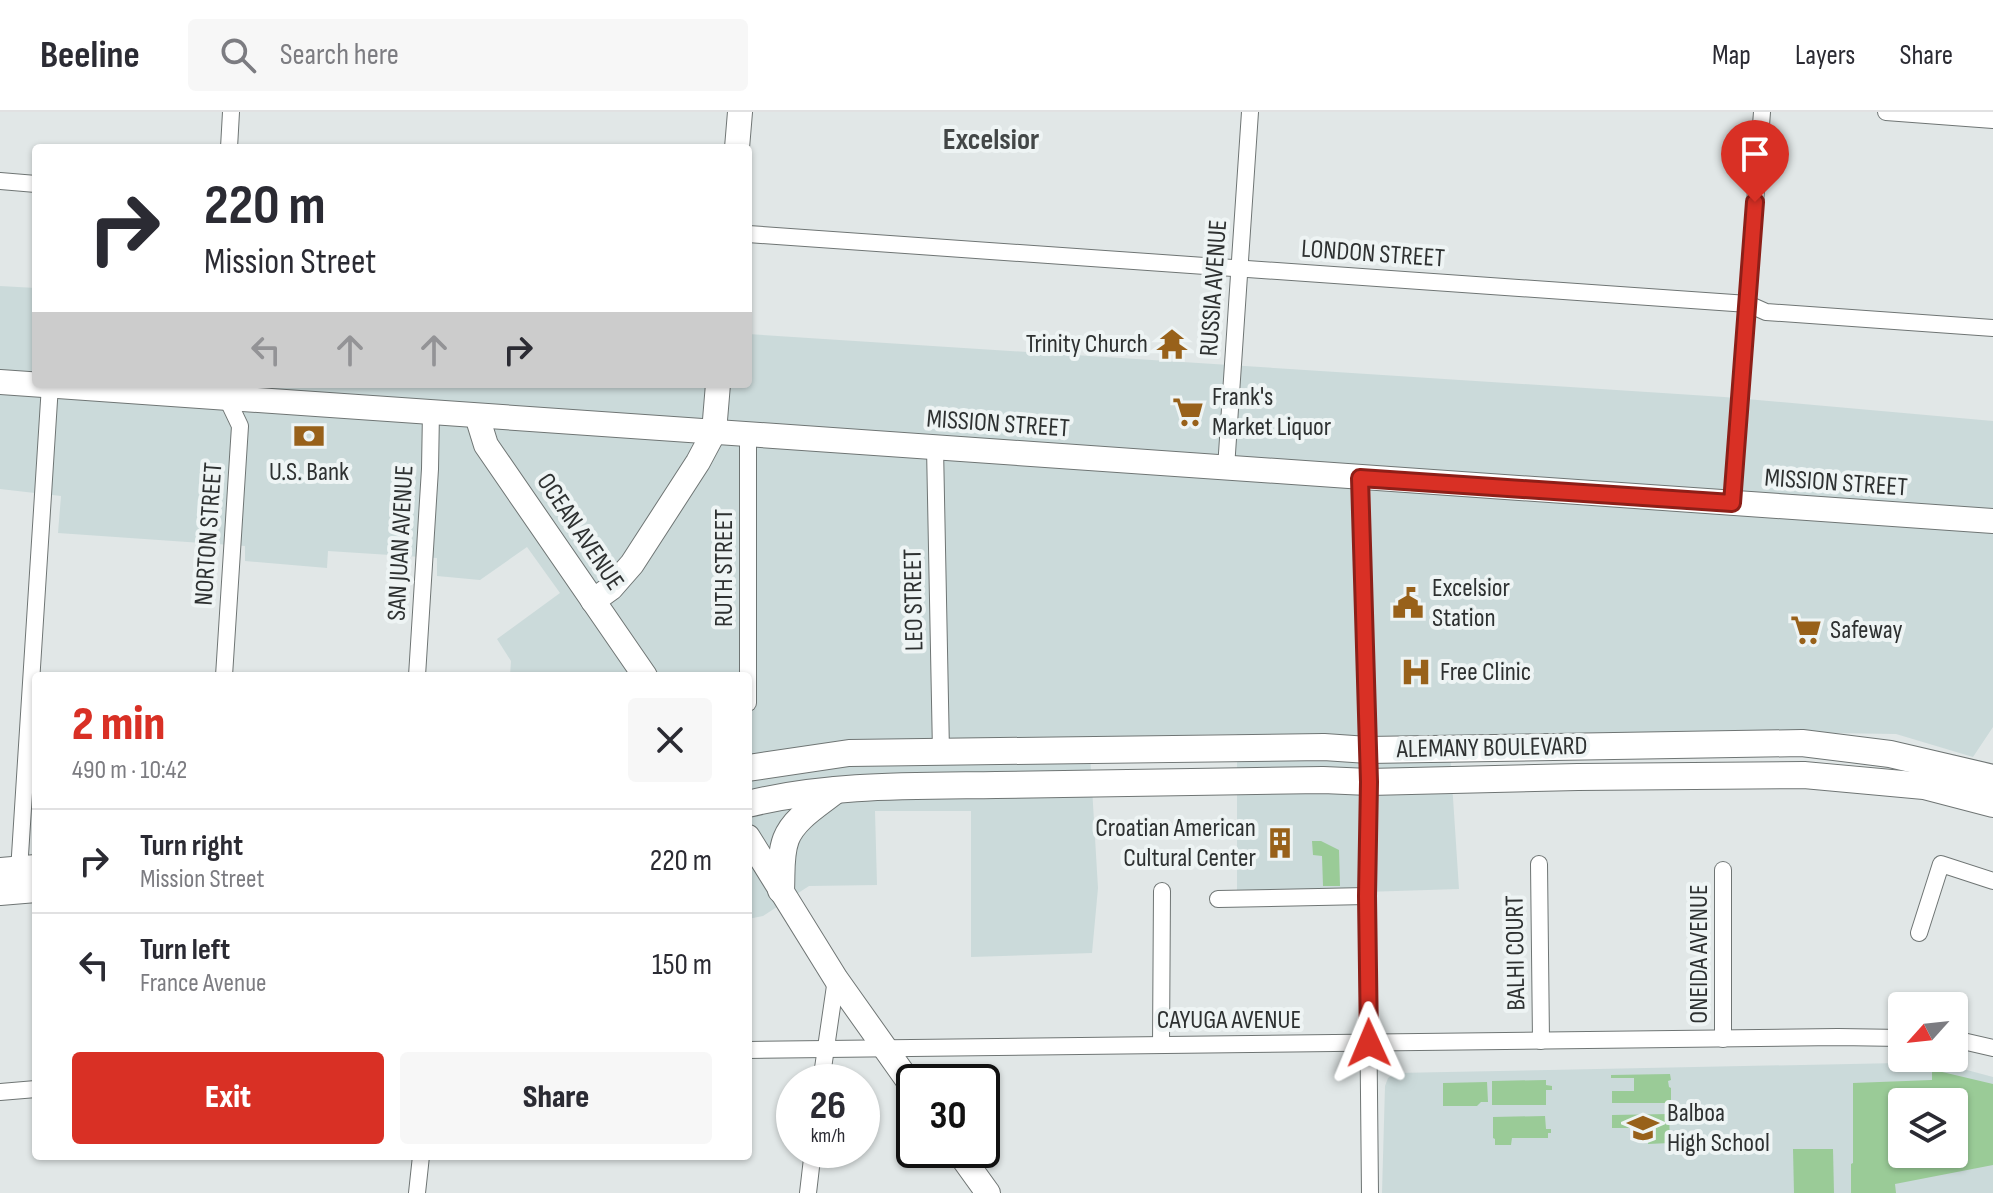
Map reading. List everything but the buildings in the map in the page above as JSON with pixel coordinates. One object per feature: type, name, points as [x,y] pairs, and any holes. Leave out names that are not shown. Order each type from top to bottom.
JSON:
[{"type":"main road","points":[[737,144],[740,112]]},
{"type":"main road","name":"MISSION STREET","points":[[0,382],[32,384]]},
{"type":"main road","name":"MISSION STREET","points":[[136,388],[223,391],[477,416],[1993,521]]},
{"type":"main road","points":[[593,601],[611,588],[632,564],[698,462],[714,432],[718,388]]},
{"type":"main road","name":"OCEAN AVENUE","points":[[477,416],[486,445],[642,672]]},
{"type":"main road","name":"ALEMANY BOULEVARD","points":[[752,767],[849,753],[1324,747],[1368,750],[1802,743],[1890,754],[1993,778]]},
{"type":"main road","name":"ALEMANY BOULEVARD","points":[[752,803],[836,790],[946,786],[1804,775],[1924,786],[1993,804]]},
{"type":"main road","points":[[781,890],[787,837],[794,825],[836,790]]},
{"type":"main road","points":[[752,843],[836,979],[896,1064]]},
{"type":"main road","points":[[0,892],[23,875]]},
{"type":"main road","points":[[970,1168],[988,1193]]},
{"type":"street","points":[[229,144],[231,112]]},
{"type":"street","name":"RUSSIA AVENUE","points":[[1226,468],[1250,112]]},
{"type":"street","points":[[1732,503],[1762,112]]},
{"type":"street","points":[[1886,112],[1993,120]]},
{"type":"street","points":[[0,181],[32,184]]},
{"type":"street","name":"LONDON STREET","points":[[752,234],[1748,304],[1766,312],[1993,328]]},
{"type":"street","points":[[34,672],[50,388]]},
{"type":"street","name":"NORTON STREET","points":[[223,391],[240,426],[224,672]]},
{"type":"street","name":"SAN JUAN AVENUE","points":[[417,672],[430,482],[431,412]]},
{"type":"street","name":"RUTH STREET","points":[[748,434],[748,672]]},
{"type":"street","name":"LEO STREET","points":[[935,447],[941,752]]},
{"type":"street","points":[[1360,478],[1369,782],[1370,1193]]},
{"type":"street","points":[[23,875],[32,712]]},
{"type":"street","name":"BALHI COURT","points":[[1539,864],[1541,1041]]},
{"type":"street","points":[[1919,933],[1941,864],[1993,881]]},
{"type":"street","name":"ONEIDA AVENUE","points":[[1723,870],[1723,1039]]},
{"type":"street","points":[[1161,1045],[1162,891]]},
{"type":"street","points":[[1218,899],[1367,896]]},
{"type":"street","points":[[823,1064],[836,979]]},
{"type":"street","name":"CAYUGA AVENUE","points":[[752,1050],[1888,1038]]},
{"type":"street","points":[[1968,1042],[1993,1048]]},
{"type":"street","points":[[0,1092],[32,1089]]},
{"type":"street","points":[[417,1193],[421,1160]]},
{"type":"street","points":[[808,1193],[811,1168]]},
{"type":"shaded area","points":[[0,286],[32,288],[32,388],[752,388],[752,334],[1724,397],[1993,421],[1993,727],[1973,757],[1896,734],[1704,731],[1449,737],[1459,889],[1237,896],[1237,734],[1089,737],[1098,888],[1092,953],[971,957],[971,811],[875,811],[877,885],[809,886],[763,916],[752,918],[752,672],[510,672],[511,661],[497,639],[560,593],[527,547],[480,580],[437,576],[437,558],[328,551],[327,568],[245,561],[245,546],[58,533],[61,496],[0,489]]},
{"type":"shaded area","name":"Balboa High School","points":[[1888,1063],[1888,1072],[1968,1070],[1993,1077],[1993,1193],[1382,1193],[1385,1086],[1388,1078],[1395,1073]]},
{"type":"green space","points":[[1312,841],[1321,841],[1339,850],[1340,886],[1323,886],[1322,856],[1313,855]]},
{"type":"green space","points":[[1932,1072],[1942,1072],[1993,1084],[1993,1165],[1895,1184],[1896,1193],[1851,1193],[1853,1083],[1932,1080]]},
{"type":"green space","points":[[1670,1074],[1671,1103],[1612,1103],[1612,1091],[1634,1091],[1634,1078],[1611,1078],[1611,1075]]},
{"type":"green space","points":[[1546,1080],[1546,1085],[1552,1086],[1552,1090],[1546,1090],[1546,1105],[1492,1105],[1492,1081]]},
{"type":"green space","points":[[1487,1082],[1488,1102],[1477,1106],[1443,1106],[1443,1083]]},
{"type":"green space","points":[[1669,1114],[1670,1143],[1648,1144],[1648,1138],[1642,1137],[1642,1128],[1612,1128],[1612,1115]]},
{"type":"green space","points":[[1545,1116],[1546,1129],[1551,1129],[1548,1138],[1512,1138],[1511,1145],[1495,1145],[1493,1117]]},
{"type":"green space","points":[[1793,1149],[1833,1149],[1834,1193],[1794,1193]]},
{"type":"place","name":"Trinity Church","points":[[1172,344]]},
{"type":"place","name":"Frank's Market Liquor","points":[[1188,412]]},
{"type":"place","name":"U.S. Bank","points":[[309,436]]},
{"type":"place","name":"Excelsior Station","points":[[1408,603]]},
{"type":"place","name":"Safeway","points":[[1806,630]]},
{"type":"place","name":"Free Clinic","points":[[1416,672]]},
{"type":"place","name":"Croatian American Cultural Center","points":[[1280,843]]},
{"type":"place","name":"Balboa High School","points":[[1643,1128]]},
{"type":"district","name":"Excelsior","points":[[991,140]]},
{"type":"route","points":[[1369,1043],[1369,782],[1360,478],[1732,503],[1755,202]]}]
